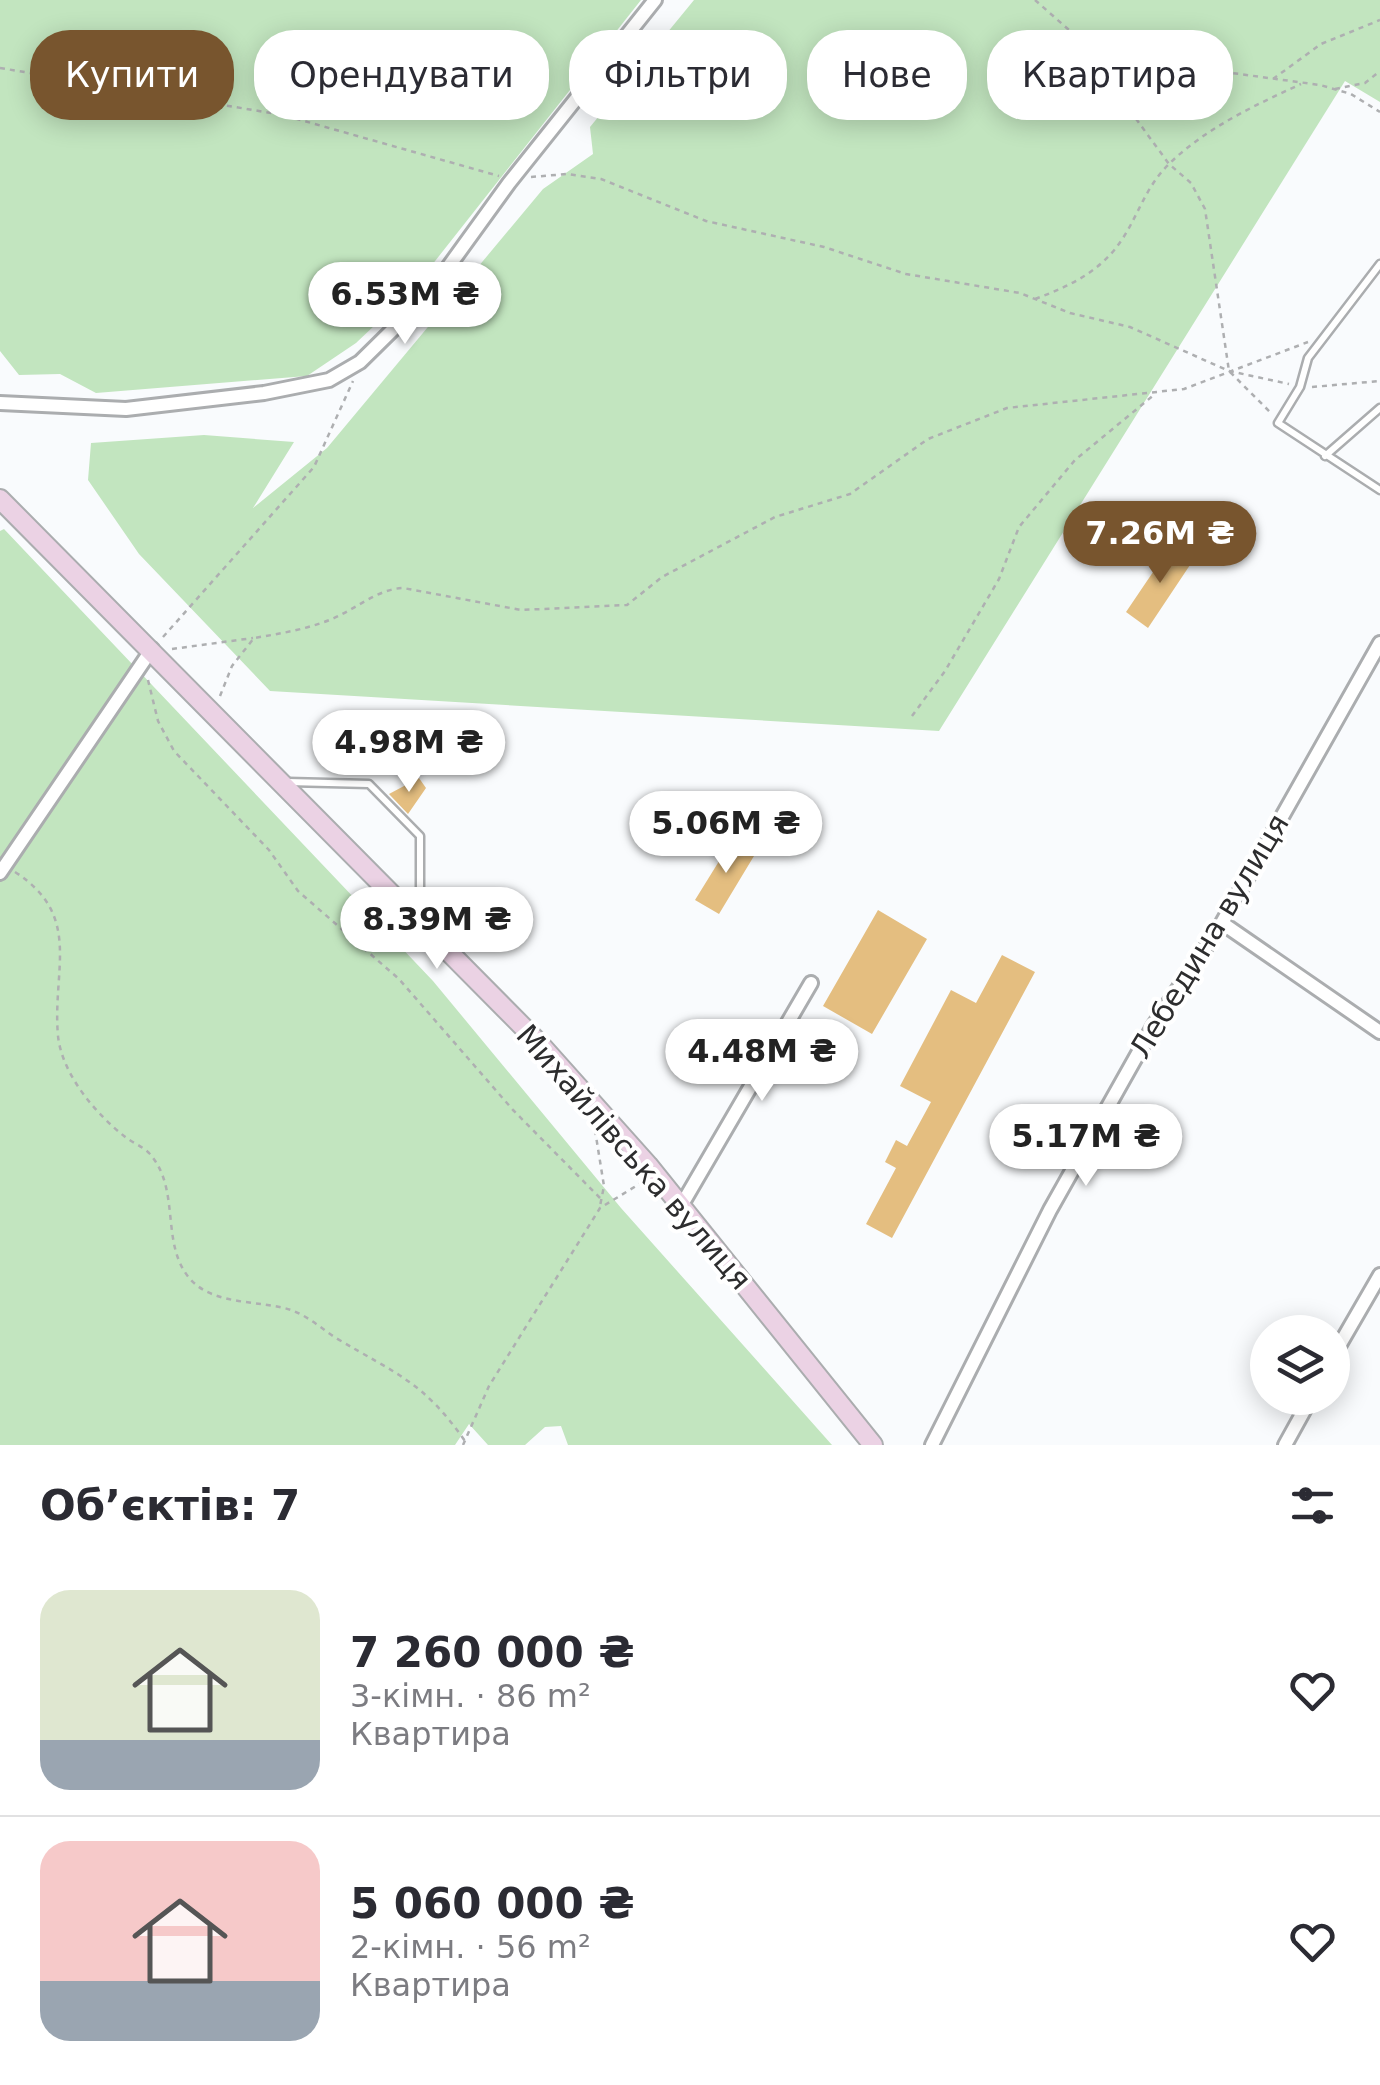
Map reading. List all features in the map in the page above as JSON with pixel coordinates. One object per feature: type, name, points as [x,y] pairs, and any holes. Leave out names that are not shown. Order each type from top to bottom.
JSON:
[{"type":"main road","name":"Михайлівська вулиця","points":[[0,499],[149,654],[213,712],[420,920],[592,1102],[663,1183],[874,1445]]},
{"type":"street","points":[[0,403],[146,406],[313,383],[360,362],[428,295],[512,180],[655,0]]},
{"type":"street","name":"Лебедина вулиця","points":[[932,1445],[1059,1194],[1154,1025],[1222,923],[1380,643]]},
{"type":"street","points":[[3,870],[149,654]]},
{"type":"street","points":[[1222,923],[1380,1032]]},
{"type":"street","points":[[681,1206],[810,982]]},
{"type":"street","points":[[1350,1327],[1380,1275]]},
{"type":"street","points":[[1284,1445],[1301,1415]]},
{"type":"lane","points":[[1380,264],[1308,358],[1300,386],[1278,423],[1380,490]]},
{"type":"lane","points":[[1326,456],[1380,408]]},
{"type":"lane","points":[[282,782],[369,784],[420,836],[420,920]]},
{"type":"path","points":[[1035,0],[1069,30]]},
{"type":"path","points":[[1271,80],[1320,44],[1380,20]]},
{"type":"path","points":[[0,68],[282,115],[512,180],[567,174],[601,179],[706,221],[824,248],[906,274],[974,283],[1034,299],[1130,328],[1229,370],[1263,400],[1278,423]]},
{"type":"path","points":[[1334,89],[1365,83],[1380,71]]},
{"type":"path","points":[[1233,74],[1334,89],[1380,112]]},
{"type":"path","points":[[1034,299],[1081,281],[1122,240],[1145,193],[1169,164],[1258,103],[1302,83]]},
{"type":"path","points":[[1137,120],[1169,164],[1191,183],[1205,208],[1229,370]]},
{"type":"path","points":[[149,654],[208,647],[326,622],[366,604],[384,588],[403,588],[521,610],[627,605],[662,577],[775,517],[850,494],[928,439],[1006,408],[1184,388],[1328,333]]},
{"type":"path","points":[[360,362],[342,414],[314,467],[149,654],[150,697],[174,751],[269,850],[298,890],[399,979],[513,1110],[602,1199]]},
{"type":"path","points":[[912,716],[945,671],[998,579],[1019,527],[1075,460],[1156,394]]},
{"type":"path","points":[[213,712],[232,666],[254,638]]},
{"type":"path","points":[[3,870],[33,884],[54,907],[60,950],[58,1039],[66,1065],[96,1111],[148,1153],[166,1182],[176,1253],[190,1279],[206,1292],[288,1309],[368,1354],[437,1402],[464,1443]]},
{"type":"path","points":[[464,1443],[489,1386],[600,1208],[604,1186],[592,1102]]},
{"type":"path","points":[[600,1208],[637,1183],[663,1183]]},
{"type":"green space","points":[[0,0],[641,0],[617,30],[569,30],[569,91],[549,117],[549,30],[254,30],[254,120],[546,120],[413,289],[356,343],[307,376],[96,393],[60,374],[19,375],[0,351]]},
{"type":"green space","points":[[694,0],[1380,0],[1380,102],[1345,81],[939,731],[270,691],[139,554],[88,480],[91,443],[204,435],[294,442],[253,508],[327,448],[543,189],[593,154],[590,127],[596,120],[787,120],[787,30],[669,30]]},
{"type":"green space","points":[[4,529],[433,981],[621,1208],[832,1445],[568,1445],[561,1426],[545,1427],[525,1445],[488,1445],[469,1424],[455,1445],[0,1445],[0,531]]},
{"type":"building","points":[[1172,544],[1194,559],[1148,628],[1126,612]]},
{"type":"building","points":[[419,778],[426,788],[408,814],[389,794]]},
{"type":"building","points":[[734,837],[757,851],[719,914],[695,900]]},
{"type":"building","points":[[878,910],[927,939],[872,1034],[823,1006]]},
{"type":"building","points":[[1002,955],[1035,972],[892,1238],[866,1224],[896,1168],[885,1162],[896,1140],[907,1146],[931,1102],[900,1086],[951,990],[976,1003]]}]
